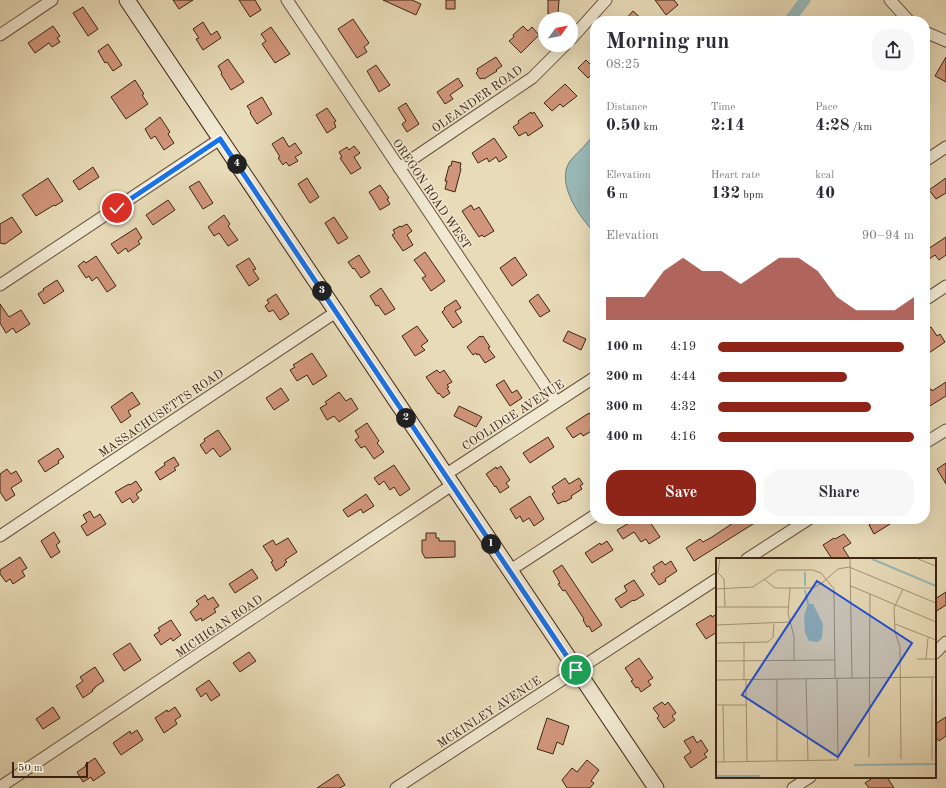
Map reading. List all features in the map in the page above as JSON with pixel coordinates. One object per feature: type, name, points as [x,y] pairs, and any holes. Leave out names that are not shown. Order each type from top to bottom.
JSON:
[{"type":"main road","points":[[127,0],[656,788]]},
{"type":"street","points":[[0,35],[52,0]]},
{"type":"street","name":"OREGON ROAD WEST","points":[[286,0],[556,402]]},
{"type":"street","points":[[890,0],[904,16]]},
{"type":"street","points":[[591,16],[604,1]]},
{"type":"street","points":[[578,30],[590,17]]},
{"type":"street","points":[[930,34],[946,41]]},
{"type":"street","name":"OLEANDER ROAD","points":[[399,168],[532,78],[558,52]]},
{"type":"street","points":[[0,285],[220,139]]},
{"type":"street","points":[[930,158],[946,147]]},
{"type":"street","points":[[930,297],[946,286]]},
{"type":"street","name":"MASSACHUSETTS ROAD","points":[[0,536],[336,312]]},
{"type":"street","name":"COOLIDGE AVENUE","points":[[448,480],[556,402],[590,380]]},
{"type":"street","points":[[930,440],[946,430]]},
{"type":"street","name":"MICHIGAN ROAD","points":[[0,787],[448,480]]},
{"type":"street","points":[[509,571],[590,518]]},
{"type":"street","points":[[749,558],[801,524]]},
{"type":"street","name":"MCKINLEY AVENUE","points":[[396,788],[716,580]]},
{"type":"street","points":[[936,652],[946,642]]},
{"type":"street","points":[[793,788],[808,778]]},
{"type":"water","points":[[590,139],[590,228],[571,200],[565,179],[566,170],[570,161]]},
{"type":"building","points":[[173,0],[193,0],[179,9]]},
{"type":"building","points":[[239,0],[255,0],[261,10],[250,17]]},
{"type":"building","points":[[383,0],[412,0],[421,4],[416,15]]},
{"type":"building","points":[[446,0],[455,0],[455,9],[446,9]]},
{"type":"building","points":[[548,0],[559,0],[558,12],[548,12]]},
{"type":"building","points":[[655,0],[674,0],[678,5],[666,15]]},
{"type":"building","points":[[83,7],[98,29],[88,36],[73,13]]},
{"type":"building","points":[[633,11],[638,16],[628,16]]},
{"type":"building","points":[[353,19],[369,43],[364,47],[367,52],[357,58],[338,29]]},
{"type":"building","points":[[203,22],[211,35],[217,31],[221,38],[203,50],[196,39],[199,38],[193,29]]},
{"type":"building","points":[[53,26],[60,36],[57,38],[60,42],[52,47],[49,43],[35,53],[28,43]]},
{"type":"building","points":[[523,26],[528,31],[532,27],[538,34],[538,36],[521,53],[509,41],[514,37],[513,35]]},
{"type":"building","points":[[271,27],[290,54],[275,63],[262,44],[266,41],[261,34]]},
{"type":"building","points":[[108,44],[122,65],[113,71],[107,62],[105,63],[98,51]]},
{"type":"building","points":[[496,57],[502,66],[484,79],[480,79],[476,73],[478,71],[477,69]]},
{"type":"building","points":[[946,57],[946,82],[935,76]]},
{"type":"building","points":[[228,59],[244,82],[231,90],[218,66]]},
{"type":"building","points":[[586,60],[590,64],[590,76],[588,78],[578,68]]},
{"type":"building","points":[[376,65],[390,85],[379,92],[367,71]]},
{"type":"building","points":[[458,78],[463,86],[450,95],[453,99],[445,104],[437,92]]},
{"type":"building","points":[[135,80],[144,94],[142,95],[148,104],[126,119],[111,97]]},
{"type":"building","points":[[565,84],[577,96],[563,107],[560,104],[552,111],[544,103]]},
{"type":"building","points":[[262,97],[272,114],[257,124],[247,106]]},
{"type":"building","points":[[406,103],[419,124],[407,132],[402,124],[406,121],[398,108]]},
{"type":"building","points":[[327,108],[336,121],[334,122],[336,127],[327,133],[316,115]]},
{"type":"building","points":[[531,112],[532,114],[534,112],[543,126],[528,136],[526,132],[519,136],[513,127],[519,123],[518,121]]},
{"type":"building","points":[[160,117],[170,132],[168,134],[174,143],[164,150],[155,136],[151,139],[145,129]]},
{"type":"building","points":[[283,137],[289,147],[295,143],[302,153],[295,157],[298,161],[289,166],[286,162],[283,165],[272,144]]},
{"type":"building","points":[[494,138],[507,157],[499,162],[496,157],[489,162],[487,158],[478,163],[472,153]]},
{"type":"building","points":[[354,146],[360,153],[354,157],[361,168],[351,174],[340,158],[342,157],[339,152],[347,147],[349,150]]},
{"type":"building","points":[[452,161],[461,163],[461,169],[455,192],[445,189],[447,181],[445,181]]},
{"type":"building","points":[[93,167],[99,177],[79,190],[73,181]]},
{"type":"building","points":[[48,178],[63,201],[36,216],[22,195]]},
{"type":"building","points":[[307,178],[319,197],[310,203],[298,184]]},
{"type":"building","points":[[946,178],[946,193],[936,199],[930,189]]},
{"type":"building","points":[[199,181],[213,203],[203,209],[189,187]]},
{"type":"building","points":[[380,185],[389,198],[387,199],[390,204],[380,210],[369,192]]},
{"type":"building","points":[[168,200],[175,210],[153,225],[146,215]]},
{"type":"building","points":[[471,205],[474,210],[479,207],[494,231],[484,237],[482,235],[479,237],[462,211]]},
{"type":"building","points":[[224,215],[230,224],[228,226],[238,240],[228,246],[219,233],[214,236],[208,227]]},
{"type":"building","points":[[12,217],[22,232],[5,244],[0,243],[0,224]]},
{"type":"building","points":[[334,217],[348,238],[338,244],[325,223]]},
{"type":"building","points":[[407,224],[412,231],[407,235],[413,245],[403,251],[392,235],[395,233],[393,230]]},
{"type":"building","points":[[136,228],[142,238],[138,241],[140,244],[128,252],[126,248],[118,254],[111,244]]},
{"type":"building","points":[[946,237],[946,255],[939,260],[935,255],[930,258],[930,248]]},
{"type":"building","points":[[425,252],[445,281],[431,291],[422,278],[426,276],[414,260]]},
{"type":"building","points":[[359,255],[370,272],[361,278],[348,262]]},
{"type":"building","points":[[96,256],[116,286],[107,292],[97,277],[92,281],[89,276],[86,278],[78,266],[84,261],[86,263]]},
{"type":"building","points":[[515,257],[527,275],[512,286],[500,268]]},
{"type":"building","points":[[249,258],[256,269],[253,270],[259,279],[249,286],[236,266]]},
{"type":"building","points":[[57,280],[64,291],[44,304],[38,294]]},
{"type":"building","points":[[381,288],[395,309],[385,315],[378,305],[376,306],[370,296]]},
{"type":"building","points":[[276,294],[289,314],[280,320],[273,310],[269,312],[265,306],[269,303],[267,300]]},
{"type":"building","points":[[538,294],[550,311],[540,317],[529,301]]},
{"type":"building","points":[[456,300],[461,308],[455,311],[462,322],[453,328],[442,312],[445,309],[444,308]]},
{"type":"building","points":[[0,304],[9,317],[21,310],[30,324],[16,333],[13,328],[6,333],[0,323]]},
{"type":"building","points":[[417,326],[428,341],[421,346],[425,350],[415,356],[402,336]]},
{"type":"building","points":[[930,328],[937,336],[940,334],[945,342],[930,352]]},
{"type":"building","points":[[568,331],[586,339],[581,350],[563,341]]},
{"type":"building","points":[[480,336],[483,336],[490,347],[488,348],[495,357],[485,363],[479,354],[477,355],[476,353],[473,355],[467,347]]},
{"type":"building","points":[[312,353],[327,376],[313,385],[307,375],[297,381],[290,370],[295,367],[293,365]]},
{"type":"building","points":[[437,370],[440,373],[444,370],[452,382],[447,385],[450,393],[443,398],[439,393],[438,394],[426,377]]},
{"type":"building","points":[[504,380],[512,393],[517,390],[522,398],[510,406],[496,385]]},
{"type":"building","points":[[946,382],[946,396],[930,406],[930,390],[932,391]]},
{"type":"building","points":[[281,388],[289,400],[274,410],[266,398]]},
{"type":"building","points":[[132,392],[140,404],[128,411],[131,416],[121,423],[111,407]]},
{"type":"building","points":[[339,392],[346,401],[351,398],[358,409],[339,422],[334,416],[327,420],[320,408],[327,404],[325,402]]},
{"type":"building","points":[[459,406],[482,417],[476,427],[454,416]]},
{"type":"building","points":[[589,413],[590,414],[590,432],[583,436],[581,433],[573,438],[566,428]]},
{"type":"building","points":[[367,423],[379,441],[377,443],[384,452],[374,459],[365,446],[361,448],[355,440],[359,437],[355,431]]},
{"type":"building","points":[[218,430],[231,449],[220,457],[213,448],[206,454],[200,445],[205,441],[204,439]]},
{"type":"building","points":[[548,437],[554,447],[530,463],[523,453]]},
{"type":"building","points":[[58,448],[64,457],[58,461],[59,463],[45,472],[38,461]]},
{"type":"building","points":[[174,457],[179,465],[174,468],[176,470],[160,480],[155,472],[165,465],[164,463]]},
{"type":"building","points":[[946,463],[946,484],[937,469]]},
{"type":"building","points":[[394,465],[410,489],[400,496],[394,487],[390,490],[384,481],[379,485],[374,478]]},
{"type":"building","points":[[501,466],[510,480],[506,483],[509,487],[500,493],[486,474],[496,467],[497,469]]},
{"type":"building","points":[[7,469],[11,474],[16,471],[22,481],[11,488],[15,495],[6,501],[0,492],[0,474]]},
{"type":"building","points":[[565,478],[569,484],[579,478],[583,484],[580,486],[582,489],[571,496],[572,498],[558,504],[552,494],[555,492],[552,487]]},
{"type":"building","points":[[136,481],[142,490],[136,494],[139,498],[133,503],[130,498],[122,503],[115,492]]},
{"type":"building","points":[[366,494],[374,506],[363,513],[361,509],[348,517],[343,510]]},
{"type":"building","points":[[530,496],[544,519],[534,526],[529,518],[523,522],[520,516],[516,519],[510,509]]},
{"type":"building","points":[[90,511],[94,518],[100,514],[106,524],[87,536],[81,526],[87,522],[83,515]]},
{"type":"building","points":[[627,524],[651,524],[660,537],[649,544],[646,539],[641,542],[634,532],[623,539],[617,530]]},
{"type":"building","points":[[732,524],[753,524],[694,561],[686,548],[700,539],[703,542]]},
{"type":"building","points":[[870,524],[890,524],[874,534],[869,525]]},
{"type":"building","points":[[54,532],[60,542],[56,545],[60,552],[51,558],[41,541]]},
{"type":"building","points":[[426,533],[436,533],[436,538],[439,538],[439,541],[455,541],[455,557],[425,558],[422,552],[422,540],[426,540]]},
{"type":"building","points":[[844,534],[851,543],[843,548],[849,558],[831,558],[823,545],[834,538],[835,539]]},
{"type":"building","points":[[288,538],[297,552],[285,560],[287,562],[284,564],[285,565],[276,571],[271,562],[273,561],[263,546],[273,540],[276,545]]},
{"type":"building","points":[[607,541],[613,550],[592,563],[585,553],[600,543],[601,545]]},
{"type":"building","points":[[20,557],[27,568],[22,571],[25,576],[13,584],[10,579],[6,582],[0,574],[0,570]]},
{"type":"building","points":[[662,561],[665,565],[671,561],[677,571],[659,585],[651,574],[655,571],[653,567]]},
{"type":"building","points":[[562,565],[602,625],[592,632],[589,626],[587,627],[583,620],[584,619],[565,590],[563,591],[558,584],[560,583],[553,571]]},
{"type":"building","points":[[252,569],[258,578],[235,593],[229,584]]},
{"type":"building","points":[[634,580],[644,595],[621,608],[615,599],[627,591],[624,586]]},
{"type":"building","points":[[946,592],[946,605],[936,611],[936,598]]},
{"type":"building","points":[[205,595],[208,600],[213,597],[219,606],[214,609],[216,612],[202,621],[201,618],[196,621],[190,612],[199,604],[196,601]]},
{"type":"building","points":[[711,615],[712,617],[716,615],[716,633],[706,639],[696,624]]},
{"type":"building","points":[[171,620],[181,635],[173,641],[171,638],[161,645],[154,635],[160,631],[158,628]]},
{"type":"building","points":[[130,643],[141,660],[124,671],[113,654]]},
{"type":"building","points":[[249,652],[256,661],[240,672],[233,663]]},
{"type":"building","points":[[639,658],[653,678],[648,681],[651,685],[641,692],[631,681],[633,680],[625,668]]},
{"type":"building","points":[[95,667],[104,681],[83,698],[76,686],[83,681],[80,677]]},
{"type":"building","points":[[209,680],[220,695],[211,701],[206,693],[201,697],[196,689]]},
{"type":"building","points":[[662,702],[665,705],[668,702],[676,713],[672,716],[675,720],[664,728],[657,718],[659,716],[653,708]]},
{"type":"building","points":[[53,707],[60,718],[43,729],[36,719]]},
{"type":"building","points":[[175,707],[181,716],[175,720],[177,724],[164,733],[155,718],[167,710],[168,712]]},
{"type":"building","points":[[946,717],[946,736],[939,741],[936,737],[936,723]]},
{"type":"building","points":[[547,718],[569,726],[563,745],[557,742],[553,754],[537,749]]},
{"type":"building","points":[[137,730],[143,740],[121,755],[113,743],[130,731],[131,734]]},
{"type":"building","points":[[693,736],[697,743],[701,740],[708,751],[704,754],[707,757],[691,768],[684,757],[691,752],[684,741]]},
{"type":"building","points":[[95,758],[105,773],[93,781],[91,777],[83,782],[77,772]]},
{"type":"building","points":[[587,760],[599,770],[591,781],[594,783],[590,788],[567,788],[562,780],[572,768],[577,772]]},
{"type":"building","points":[[338,774],[345,785],[340,788],[317,788]]},
{"type":"building","points":[[872,778],[888,778],[894,788],[869,788],[865,783]]},
{"type":"waterway","points":[[793,16],[805,0]]},
{"type":"route","points":[[117,208],[220,139],[576,670]]}]
